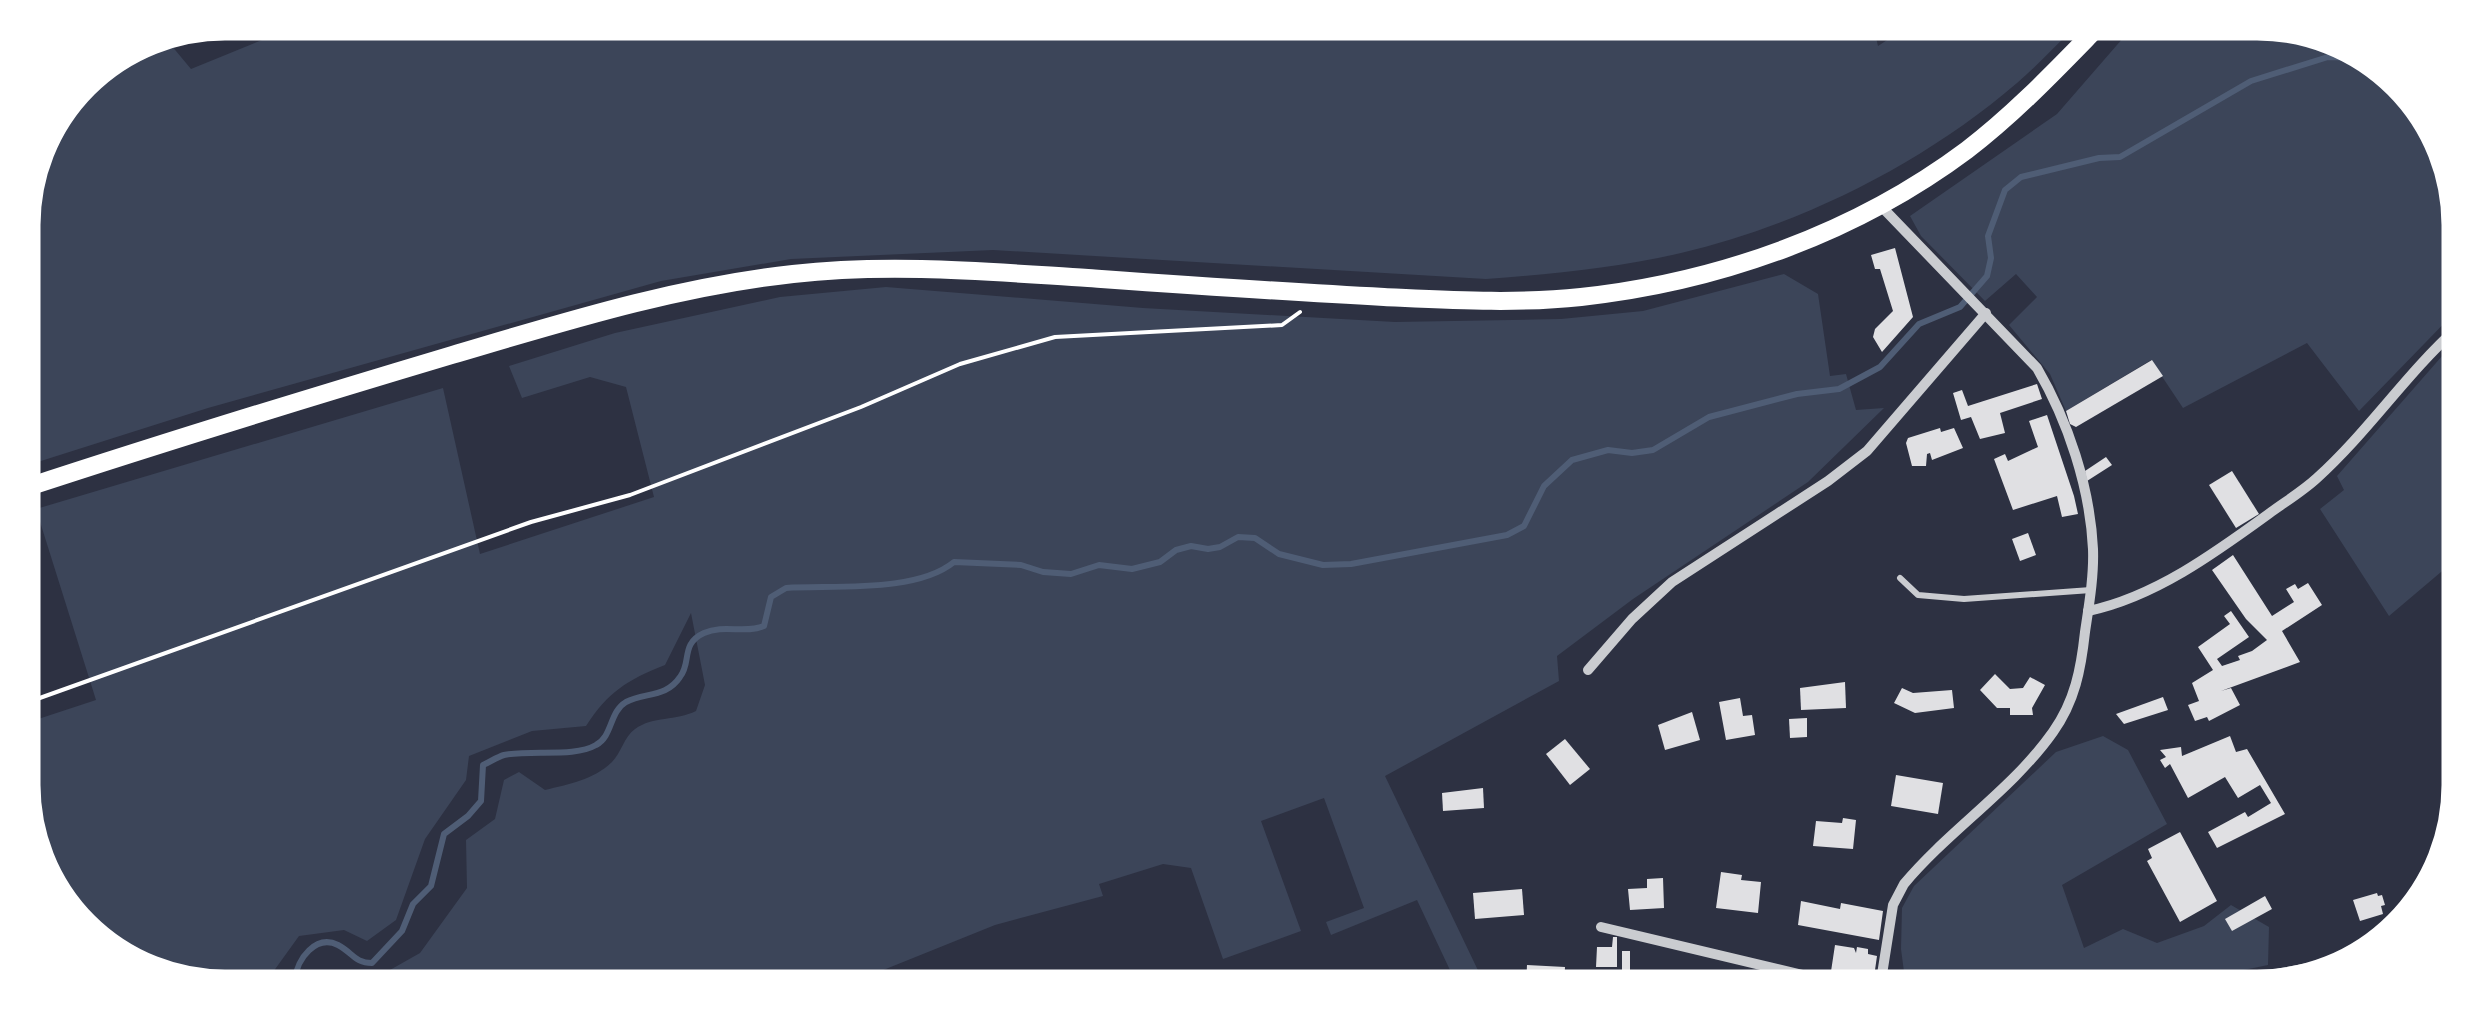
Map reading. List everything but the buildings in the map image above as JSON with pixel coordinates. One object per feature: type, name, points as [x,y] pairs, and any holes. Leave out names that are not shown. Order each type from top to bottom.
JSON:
[{"type":"main road","points":[[38,484],[229,421],[526,333],[655,296],[714,284],[856,268],[947,269],[1479,302],[1580,297],[1660,284],[1762,258],[1880,204],[1963,152],[2021,106],[2086,38]]},
{"type":"street","points":[[1880,204],[2037,368],[2052,395],[2080,472],[2093,549],[2080,673],[2072,699],[2053,733],[1982,810],[1904,884],[1893,906],[1883,971]]},
{"type":"street","points":[[1588,670],[1632,618],[1672,582],[1828,481],[1867,450],[1984,310]]},
{"type":"street","points":[[2088,612],[2113,606],[2170,579],[2316,480],[2421,360],[2444,340]]},
{"type":"street","points":[[1602,927],[1787,971]]},
{"type":"lane","points":[[1900,578],[1918,595],[1964,598],[2091,590]]},
{"type":"path","points":[[38,699],[531,522],[630,495],[861,407],[960,364],[1055,338],[1282,324],[1324,294]]},
{"type":"shaded area","points":[[267,38],[1876,38],[1878,46],[1890,38],[2064,38],[1981,112],[1859,188],[1771,226],[1657,258],[1584,270],[1486,279],[993,250],[791,259],[661,281],[208,408],[38,462],[38,212],[52,153],[84,101],[121,69],[171,45],[191,69]]},
{"type":"shaded area","points":[[2123,38],[2281,39],[2317,47],[2339,57],[2389,92],[2429,153],[2442,200],[2444,323],[2359,411],[2307,343],[2183,408],[2151,360],[2066,411],[2050,374],[2009,325],[2037,297],[2016,274],[1985,301],[1921,236],[1910,216],[2057,114]]},
{"type":"shaded area","points":[[1784,274],[1818,294],[1830,376],[1846,374],[1856,410],[1884,408],[1808,482],[1633,599],[1557,656],[1559,681],[1385,776],[1478,971],[1451,971],[1417,900],[1331,935],[1326,922],[1364,908],[1324,798],[1261,821],[1301,931],[1223,959],[1191,868],[1163,864],[1099,884],[1103,896],[995,925],[879,972],[387,972],[420,953],[467,888],[466,840],[495,819],[504,780],[519,772],[545,790],[580,781],[612,762],[635,729],[696,711],[705,685],[691,613],[665,665],[620,688],[586,726],[532,731],[469,756],[466,780],[425,839],[396,920],[367,941],[344,930],[299,936],[273,972],[200,970],[164,962],[121,940],[84,908],[47,845],[38,797],[38,719],[96,700],[38,508],[443,388],[480,554],[654,497],[626,387],[590,377],[522,398],[509,366],[615,333],[780,297],[886,287],[1143,308],[1395,322],[1561,319],[1643,311]]},
{"type":"shaded area","points":[[2444,354],[2444,569],[2389,616],[2320,509],[2344,490],[2337,476]]},
{"type":"shaded area","points":[[2103,736],[2128,750],[2167,824],[2062,885],[2084,948],[2123,929],[2157,943],[2204,926],[2231,905],[2269,927],[2268,965],[2239,971],[1904,971],[1902,908],[1914,886],[2056,752]]},
{"type":"waterway","points":[[297,972],[309,950],[330,942],[372,963],[402,931],[413,904],[431,886],[444,834],[481,801],[483,765],[504,755],[576,751],[596,745],[626,702],[662,692],[674,684],[697,637],[712,630],[764,626],[771,597],[786,588],[897,583],[938,572],[954,562],[1021,565],[1071,574],[1099,565],[1132,569],[1160,562],[1176,550],[1220,547],[1238,537],[1255,538],[1279,554],[1323,565],[1351,564],[1507,535],[1524,526],[1544,486],[1572,460],[1608,450],[1653,450],[1709,417],[1797,394],[1839,389],[1880,367],[1919,324],[1960,307],[1987,276],[1991,258],[1988,236],[2005,190],[2021,177],[2099,158],[2120,157],[2251,81],[2328,57],[2340,57]]}]
